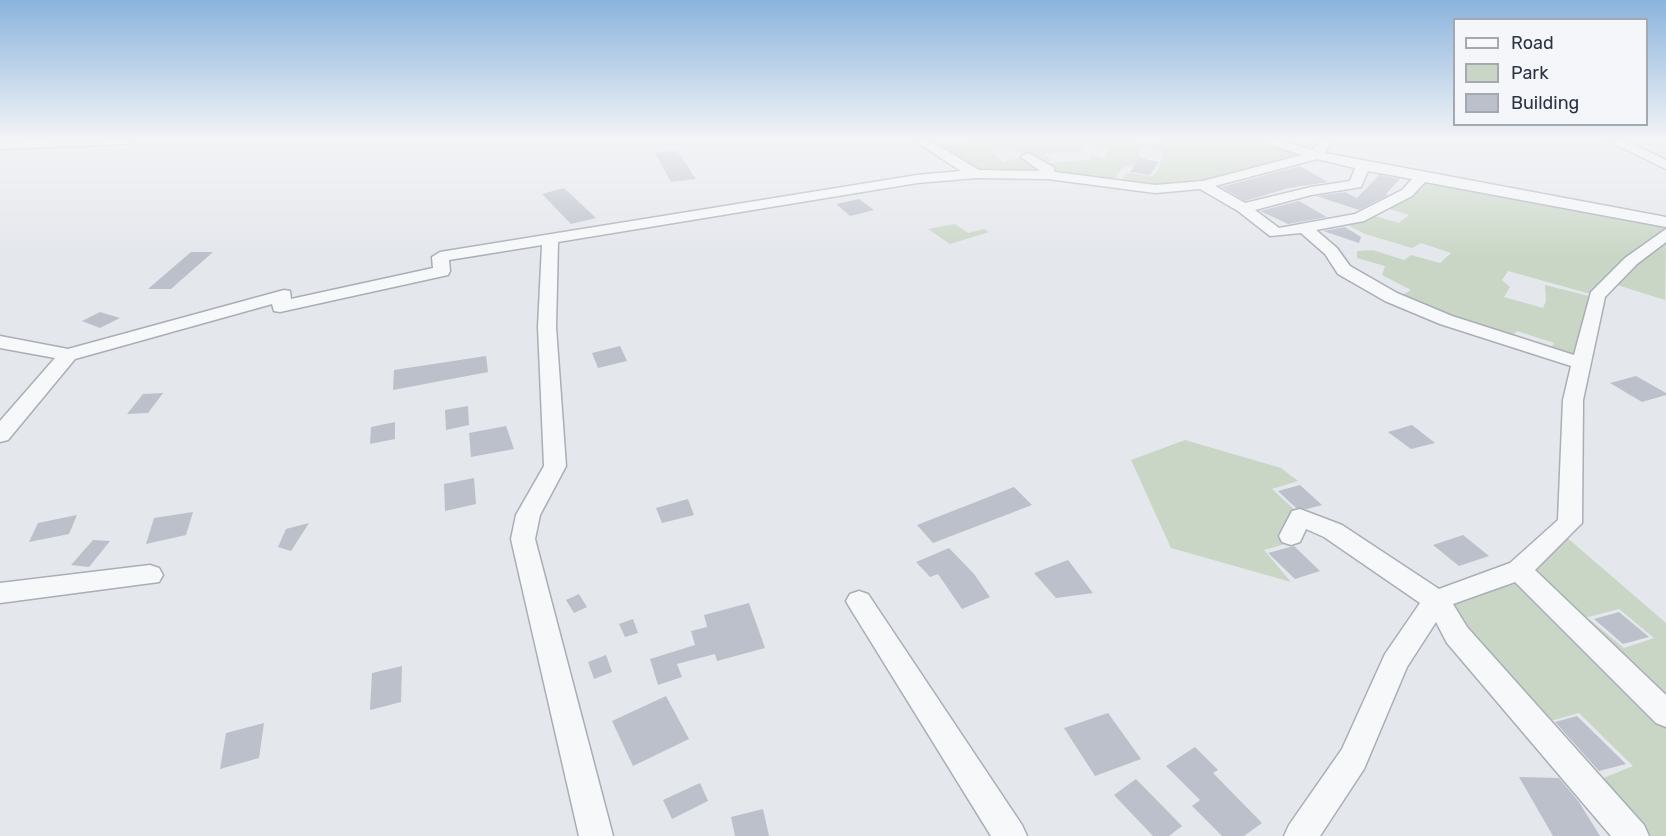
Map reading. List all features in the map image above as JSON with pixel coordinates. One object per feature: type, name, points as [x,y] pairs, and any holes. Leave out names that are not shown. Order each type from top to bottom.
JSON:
[{"type":"street","points":[[0,342],[68,355],[284,295],[280,307],[442,271],[440,257],[550,237],[917,179]]},
{"type":"street","points":[[1079,179],[1155,189],[1203,185],[1226,179]]},
{"type":"street","points":[[1243,208],[1311,191],[1356,184],[1358,179]]},
{"type":"street","points":[[1203,185],[1243,208],[1276,233],[1359,218],[1407,193],[1420,179]]},
{"type":"street","points":[[1433,179],[1666,222]]},
{"type":"street","points":[[1305,229],[1331,251],[1344,270],[1391,297],[1446,321],[1580,363]]},
{"type":"street","points":[[1300,836],[1353,759],[1395,662],[1436,600],[1519,570],[1570,524],[1573,400],[1597,296],[1631,261],[1666,234]]},
{"type":"street","points":[[550,237],[547,327],[555,466],[528,515],[523,539],[596,836]]},
{"type":"street","points":[[0,435],[68,355]]},
{"type":"street","points":[[1291,536],[1300,517],[1333,531],[1436,600],[1457,635],[1632,836]]},
{"type":"street","points":[[1519,570],[1666,714]]},
{"type":"street","points":[[0,593],[150,575]]},
{"type":"street","points":[[859,601],[1010,836]]},
{"type":"green space","points":[[1122,179],[1220,179],[1201,184],[1156,187],[1120,181]]},
{"type":"green space","points":[[1425,179],[1666,223],[1666,230],[1594,295],[1508,271],[1502,280],[1510,287],[1504,297],[1543,308],[1546,301],[1545,285],[1593,297],[1580,332],[1577,361],[1549,352],[1554,343],[1517,331],[1510,338],[1399,297],[1411,290],[1382,275],[1385,266],[1357,258],[1357,251],[1373,250],[1404,260],[1411,255],[1440,263],[1451,253],[1421,243],[1412,248],[1365,234],[1349,226],[1371,215],[1399,223],[1409,215],[1386,208]]},
{"type":"green space","points":[[955,224],[968,233],[984,229],[989,232],[950,244],[928,229]]},
{"type":"green space","points":[[1666,238],[1665,300],[1614,284]]},
{"type":"green space","points":[[1185,440],[1281,468],[1298,481],[1272,489],[1296,511],[1289,543],[1264,550],[1291,582],[1171,548],[1131,460]]},
{"type":"green space","points":[[1564,535],[1666,623],[1666,702],[1576,623],[1589,619],[1624,648],[1654,638],[1619,609],[1573,621],[1529,566]]},
{"type":"green space","points":[[1518,573],[1666,720],[1666,836],[1635,836],[1601,779],[1633,766],[1579,713],[1536,725],[1439,601]]},
{"type":"building","points":[[669,179],[696,179],[671,182]]},
{"type":"building","points":[[1251,179],[1323,179],[1328,182],[1289,188],[1245,201],[1221,187]]},
{"type":"building","points":[[1375,179],[1400,179],[1386,194],[1388,195],[1359,210],[1316,196],[1345,192],[1357,198]]},
{"type":"building","points":[[564,188],[596,218],[571,224],[542,194]]},
{"type":"building","points":[[859,199],[874,210],[850,216],[836,204]]},
{"type":"building","points":[[1299,201],[1327,217],[1288,224],[1260,211]]},
{"type":"building","points":[[1345,227],[1361,237],[1359,243],[1323,231]]},
{"type":"building","points":[[191,252],[213,252],[171,289],[148,289]]},
{"type":"building","points":[[100,312],[120,318],[100,328],[82,321]]},
{"type":"building","points":[[620,346],[627,361],[598,368],[592,353]]},
{"type":"building","points":[[486,356],[488,372],[393,390],[394,370]]},
{"type":"building","points":[[1636,376],[1666,395],[1642,402],[1610,383]]},
{"type":"building","points":[[163,393],[148,413],[127,414],[143,394]]},
{"type":"building","points":[[468,406],[469,425],[446,430],[445,410]]},
{"type":"building","points":[[395,422],[395,439],[370,444],[371,427]]},
{"type":"building","points":[[1412,425],[1435,443],[1411,449],[1388,432]]},
{"type":"building","points":[[506,426],[514,449],[471,457],[469,433]]},
{"type":"building","points":[[474,478],[476,504],[445,511],[444,484]]},
{"type":"building","points":[[1300,485],[1322,505],[1307,509],[1296,508],[1278,491]]},
{"type":"building","points":[[1014,487],[1032,505],[933,543],[917,525]]},
{"type":"building","points":[[688,499],[694,515],[662,523],[656,508]]},
{"type":"building","points":[[193,512],[186,535],[146,544],[154,518]]},
{"type":"building","points":[[77,515],[69,534],[29,542],[38,523]]},
{"type":"building","points":[[309,523],[291,551],[278,547],[286,529]]},
{"type":"building","points":[[1463,535],[1489,556],[1459,566],[1433,545]]},
{"type":"building","points":[[93,540],[110,541],[89,567],[71,565]]},
{"type":"building","points":[[1294,546],[1320,571],[1295,579],[1268,553]]},
{"type":"building","points":[[949,548],[974,574],[990,597],[962,609],[938,574],[930,577],[916,562]]},
{"type":"building","points":[[1068,560],[1093,593],[1056,598],[1034,573]]},
{"type":"building","points":[[579,594],[587,607],[574,613],[566,600]]},
{"type":"building","points":[[749,603],[765,648],[717,661],[715,654],[677,664],[682,677],[658,685],[650,659],[695,645],[691,631],[707,627],[704,615]]},
{"type":"building","points":[[1619,612],[1649,637],[1623,644],[1594,619]]},
{"type":"building","points":[[633,619],[638,633],[625,637],[619,624]]},
{"type":"building","points":[[606,655],[612,672],[594,679],[588,662]]},
{"type":"building","points":[[402,666],[401,702],[370,710],[372,673]]},
{"type":"building","points":[[666,696],[689,739],[633,766],[612,721]]},
{"type":"building","points":[[1108,713],[1141,759],[1095,776],[1064,728]]},
{"type":"building","points":[[1577,716],[1626,764],[1599,771],[1555,722]]},
{"type":"building","points":[[264,723],[259,758],[220,769],[226,733]]},
{"type":"building","points":[[1195,747],[1218,770],[1213,773],[1262,823],[1244,836],[1222,836],[1192,806],[1200,800],[1166,766]]},
{"type":"building","points":[[1519,777],[1559,778],[1579,802],[1600,836],[1553,836]]},
{"type":"building","points":[[1136,779],[1182,826],[1169,836],[1153,836],[1114,795]]},
{"type":"building","points":[[700,783],[708,801],[672,819],[663,800]]},
{"type":"building","points":[[763,809],[769,836],[735,836],[731,817]]}]
